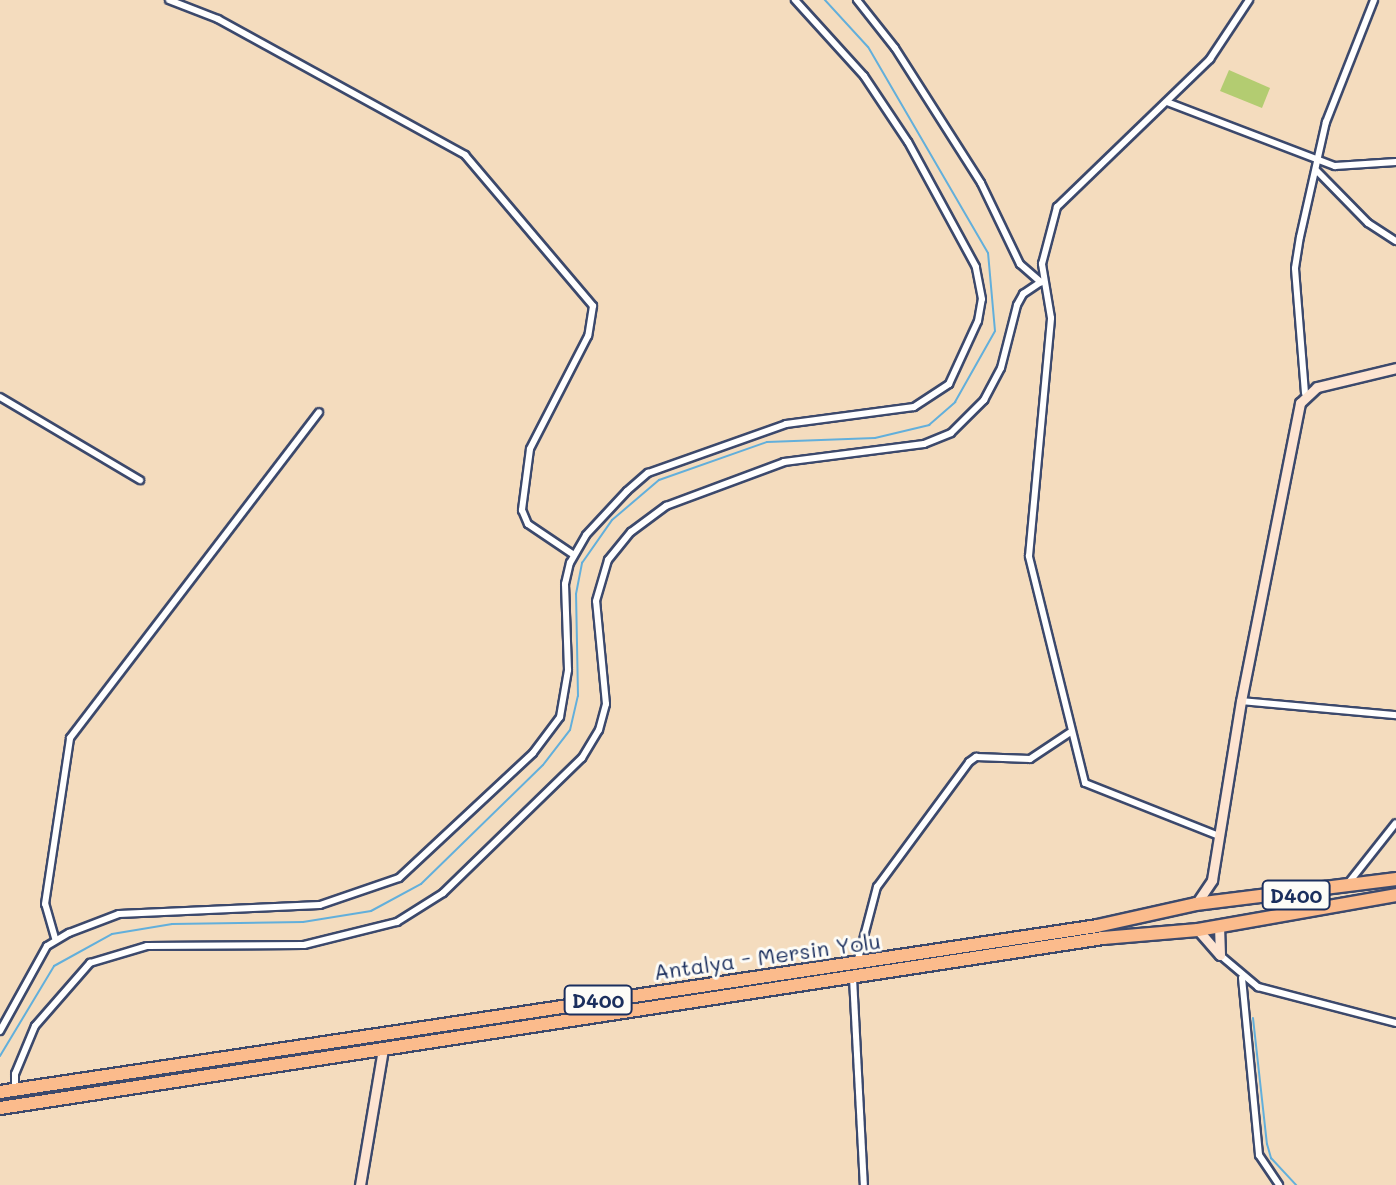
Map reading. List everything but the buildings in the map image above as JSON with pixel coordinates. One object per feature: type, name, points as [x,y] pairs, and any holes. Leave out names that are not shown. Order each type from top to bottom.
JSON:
[{"type":"highway","name":"Antalya - Mersin Yolu","points":[[0,1092],[857,964],[1097,926],[1196,904],[1396,879]]},
{"type":"highway","name":"Antalya - Mersin Yolu","points":[[1,1109],[1103,938],[1198,930],[1396,895]]},
{"type":"highway","points":[[1219,902],[1224,914],[1219,926]]},
{"type":"highway","points":[[1196,904],[1192,918],[1198,930]]},
{"type":"street","points":[[169,0],[218,19],[465,155],[593,306],[588,336],[530,449],[522,510],[528,524],[574,555]]},
{"type":"street","points":[[0,1031],[31,969],[55,938],[119,914],[320,905],[399,878],[420,862],[533,753],[560,717],[568,670],[565,584],[574,555],[586,535],[648,473],[786,424],[914,407],[949,384],[968,350],[982,299],[976,267],[953,219],[864,76],[795,0]]},
{"type":"street","points":[[857,0],[981,183],[1020,264],[1041,282]]},
{"type":"street","points":[[1219,836],[1085,783],[1069,733],[1029,556],[1051,318],[1041,282],[1057,207],[1064,195],[1167,102],[1223,42],[1249,0]]},
{"type":"street","points":[[1196,904],[1212,880],[1241,701],[1305,393],[1295,268],[1321,160],[1326,122],[1374,0]]},
{"type":"street","points":[[1167,102],[1321,160],[1357,168],[1396,162]]},
{"type":"street","points":[[1317,171],[1368,223],[1396,241]]},
{"type":"street","points":[[15,1090],[15,1074],[35,1026],[90,963],[147,946],[260,946],[329,940],[397,922],[443,893],[582,758],[599,730],[606,704],[596,601],[608,560],[631,532],[666,506],[784,462],[924,444],[951,433],[984,400],[1010,342],[1017,305],[1023,294],[1041,282]]},
{"type":"street","points":[[1305,393],[1396,368]]},
{"type":"street","points":[[0,397],[140,480]]},
{"type":"street","points":[[55,938],[45,904],[70,738],[319,412]]},
{"type":"street","points":[[1241,701],[1396,715]]},
{"type":"street","points":[[857,964],[877,887],[969,762],[976,757],[1030,759],[1069,733]]},
{"type":"street","points":[[1345,887],[1396,823]]},
{"type":"street","points":[[1212,880],[1219,902]]},
{"type":"street","points":[[1219,926],[1220,955]]},
{"type":"street","points":[[1198,930],[1242,978],[1396,1023]]},
{"type":"street","points":[[853,978],[864,1185]]},
{"type":"street","points":[[1242,978],[1259,1155],[1279,1185]]},
{"type":"street","points":[[360,1185],[383,1049]]},
{"type":"green space","points":[[1229,70],[1270,88],[1262,108],[1220,91]]},
{"type":"waterway","points":[[0,1056],[54,966],[112,934],[172,924],[303,922],[371,911],[421,884],[543,765],[570,730],[578,696],[576,594],[582,563],[612,520],[659,480],[767,442],[875,438],[929,425],[955,402],[995,331],[988,253],[868,47],[825,0]]},
{"type":"waterway","points":[[1253,1018],[1267,1144],[1271,1158],[1296,1185]]}]
